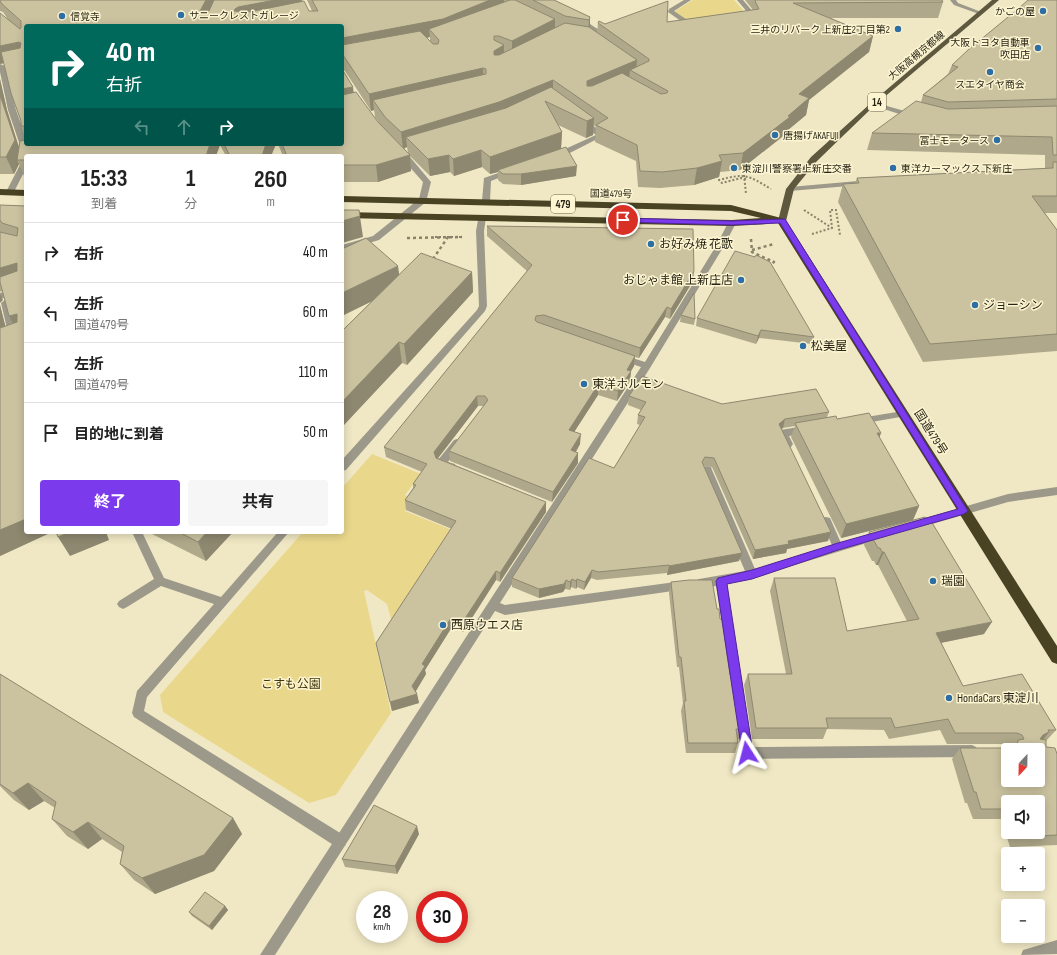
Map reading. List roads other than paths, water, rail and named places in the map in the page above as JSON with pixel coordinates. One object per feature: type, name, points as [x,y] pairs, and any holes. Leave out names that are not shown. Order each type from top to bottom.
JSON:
[{"type":"highway","points":[[0,192],[24,192]]},
{"type":"highway","name":"国道479号","points":[[344,199],[486,201],[731,208],[782,221],[1057,658]]},
{"type":"highway","name":"479","points":[[344,215],[732,223],[782,221]]},
{"type":"main road","name":"大阪高槻京都線","points":[[782,221],[790,189],[814,159],[873,104],[996,0]]},
{"type":"street","points":[[688,0],[667,14],[687,23],[701,23]]},
{"type":"street","points":[[736,17],[750,15],[751,13],[740,0]]},
{"type":"street","points":[[953,0],[956,4],[981,13]]},
{"type":"street","points":[[574,16],[600,31],[590,40]]},
{"type":"street","points":[[3,66],[12,110],[24,139]]},
{"type":"street","points":[[873,104],[921,118]]},
{"type":"street","points":[[550,158],[601,135],[577,117]]},
{"type":"street","points":[[344,247],[376,238],[422,200],[427,182],[402,149]]},
{"type":"street","points":[[10,192],[20,175],[24,164]]},
{"type":"street","points":[[486,201],[487,180],[516,170]]},
{"type":"street","points":[[790,189],[876,181]]},
{"type":"street","points":[[344,465],[481,311],[483,306],[481,238],[482,217]]},
{"type":"street","points":[[267,955],[494,606],[551,507],[648,366],[720,246],[732,223]]},
{"type":"street","points":[[14,343],[3,299],[24,289]]},
{"type":"street","points":[[612,354],[648,366]]},
{"type":"street","points":[[851,422],[903,414]]},
{"type":"street","points":[[794,454],[783,433],[813,428]]},
{"type":"street","points":[[463,472],[442,463],[464,433]]},
{"type":"street","points":[[708,470],[752,574]]},
{"type":"street","points":[[904,528],[1008,498],[1057,491]]},
{"type":"street","points":[[821,511],[838,547]]},
{"type":"street","points":[[494,606],[505,610],[721,581],[752,574],[889,532]]},
{"type":"street","points":[[138,534],[160,581],[223,602]]},
{"type":"street","points":[[282,534],[141,695],[138,713],[340,841]]},
{"type":"street","points":[[123,604],[160,581]]},
{"type":"street","points":[[721,581],[747,753],[984,751]]},
{"type":"street","points":[[1028,955],[1057,947]]},
{"type":"place","name":"かごの屋","points":[[1043,11]]},
{"type":"place","name":"サニークレストガレージ","points":[[181,15]]},
{"type":"place","name":"信覚寺","points":[[62,16]]},
{"type":"place","name":"三井のリパーク 上新庄2丁目第2","points":[[898,29]]},
{"type":"place","name":"大阪トヨタ自動車 吹田店","points":[[1038,48]]},
{"type":"place","name":"スエタイヤ商会","points":[[990,72]]},
{"type":"place","name":"唐揚げAKAFUJI","points":[[775,135]]},
{"type":"place","name":"冨士モータース","points":[[997,140]]},
{"type":"place","name":"東淀川警察署上新庄交番","points":[[734,168]]},
{"type":"place","name":"東洋カーマックス 下新庄","points":[[893,168]]},
{"type":"place","name":"お好み焼 花歌","points":[[651,244]]},
{"type":"place","name":"おじゃま館 上新庄店","points":[[741,280]]},
{"type":"place","name":"ジョーシン","points":[[975,305]]},
{"type":"place","name":"松美屋","points":[[803,346]]},
{"type":"place","name":"東洋ホルモン","points":[[584,384]]},
{"type":"place","name":"瑞園","points":[[933,581]]},
{"type":"place","name":"西原ウエス店","points":[[443,625]]},
{"type":"place","name":"HondaCars 東淀川","points":[[949,698]]},
{"type":"park label","name":"こすも公園","points":[[291,684]]}]
